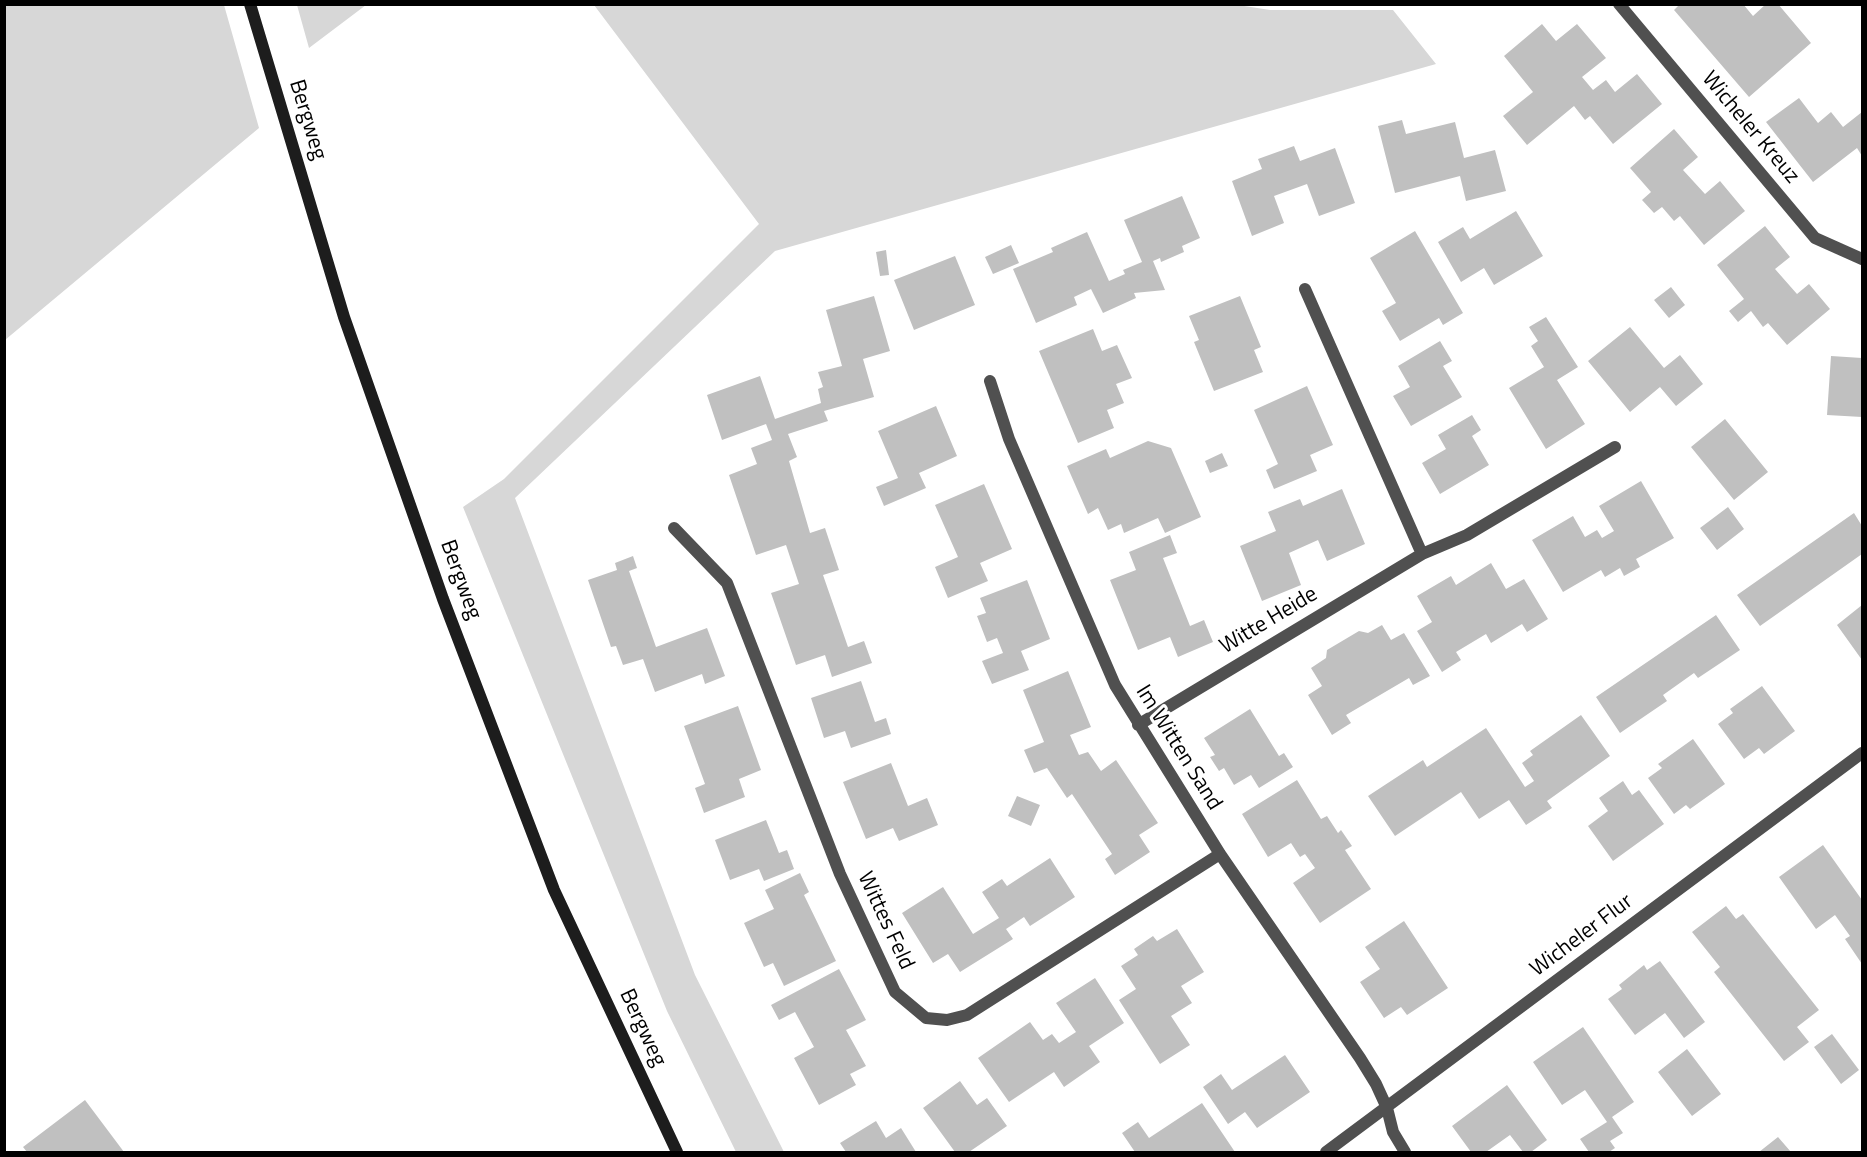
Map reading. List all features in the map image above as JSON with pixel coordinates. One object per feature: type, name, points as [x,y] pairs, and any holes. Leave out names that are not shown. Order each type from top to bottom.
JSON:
[{"type":"main road","name":"Bergweg","points":[[250,4],[344,317],[443,599],[554,890],[677,1152]]},
{"type":"street","name":"Wicheler Kreuz","points":[[1619,4],[1815,238],[1863,259]]},
{"type":"street","points":[[1305,289],[1422,554]]},
{"type":"street","name":"Im Witten Sand","points":[[990,381],[1009,438],[1115,685],[1220,854],[1360,1058],[1387,1108],[1393,1132],[1405,1152]]},
{"type":"street","name":"Witte Heide","points":[[1138,725],[1422,554],[1467,535],[1616,447]]},
{"type":"street","name":"Wittes Feld","points":[[674,528],[727,583],[840,874],[895,992],[910,1008],[926,1018],[947,1020],[967,1015],[1220,854]]},
{"type":"street","name":"Wicheler Flur","points":[[1326,1152],[1863,753]]},
{"type":"shaded area","points":[[5,4],[224,5],[259,128],[5,340]]},
{"type":"shaded area","points":[[297,4],[366,5],[309,48]]},
{"type":"shaded area","points":[[594,5],[1238,5],[1270,10],[1393,10],[1436,64],[775,251],[515,498],[695,975],[784,1152],[736,1152],[667,1011],[463,507],[504,479],[759,224]]},
{"type":"building","points":[[1680,4],[1743,4],[1753,16],[1766,4],[1778,4],[1811,43],[1749,97],[1674,10]]},
{"type":"building","points":[[1542,24],[1556,41],[1577,24],[1606,58],[1582,77],[1593,90],[1606,80],[1615,92],[1637,74],[1662,104],[1613,144],[1590,116],[1585,120],[1574,106],[1527,145],[1503,116],[1533,92],[1504,56]]},
{"type":"building","points":[[1799,98],[1818,123],[1831,112],[1843,127],[1862,112],[1862,156],[1857,148],[1813,182],[1766,122]]},
{"type":"building","points":[[1402,120],[1406,134],[1455,122],[1464,158],[1495,150],[1506,191],[1466,201],[1460,176],[1395,193],[1378,126]]},
{"type":"building","points":[[1674,129],[1698,157],[1683,170],[1705,194],[1720,181],[1745,211],[1704,245],[1680,216],[1674,221],[1662,207],[1654,213],[1642,200],[1651,192],[1630,168]]},
{"type":"building","points":[[1294,146],[1300,161],[1335,148],[1355,203],[1319,216],[1307,184],[1274,196],[1284,223],[1252,236],[1232,181],[1262,169],[1258,159]]},
{"type":"building","points":[[1182,196],[1200,238],[1182,246],[1184,252],[1161,262],[1160,258],[1153,261],[1165,290],[1134,293],[1136,298],[1103,313],[1091,289],[1074,297],[1077,305],[1036,323],[1013,269],[1053,252],[1051,248],[1087,232],[1109,281],[1125,274],[1123,270],[1142,262],[1124,220]]},
{"type":"building","points":[[1516,211],[1543,256],[1494,285],[1484,268],[1461,282],[1438,242],[1463,227],[1470,239]]},
{"type":"building","points":[[1765,226],[1790,257],[1775,269],[1797,294],[1809,284],[1830,309],[1787,345],[1768,323],[1763,327],[1751,311],[1738,322],[1729,311],[1744,299],[1717,265]]},
{"type":"building","points":[[1415,231],[1463,313],[1443,325],[1439,318],[1400,341],[1382,311],[1396,303],[1370,258]]},
{"type":"building","points":[[1011,245],[1019,263],[993,274],[985,257]]},
{"type":"building","points":[[886,250],[889,275],[880,276],[876,252]]},
{"type":"building","points":[[955,256],[975,305],[914,330],[894,280]]},
{"type":"building","points":[[1671,287],[1685,305],[1669,318],[1654,300]]},
{"type":"building","points":[[874,296],[890,351],[863,359],[874,397],[824,411],[828,421],[788,434],[797,457],[789,461],[810,533],[825,528],[839,570],[823,575],[848,647],[864,641],[872,663],[832,677],[825,655],[796,665],[771,593],[799,584],[786,545],[756,555],[729,475],[757,464],[751,448],[772,440],[766,424],[722,440],[707,395],[760,376],[775,419],[821,403],[818,389],[823,387],[818,372],[842,366],[826,310]]},
{"type":"building","points":[[1240,296],[1261,347],[1254,350],[1263,372],[1214,391],[1194,342],[1199,340],[1189,316]]},
{"type":"building","points":[[1546,317],[1578,367],[1557,380],[1585,424],[1546,449],[1509,388],[1544,367],[1531,346],[1538,341],[1529,327]]},
{"type":"building","points":[[1630,327],[1664,368],[1680,355],[1703,384],[1676,406],[1660,387],[1630,412],[1588,361]]},
{"type":"building","points":[[1093,329],[1102,351],[1117,345],[1132,378],[1116,384],[1124,403],[1107,410],[1114,428],[1078,443],[1039,351]]},
{"type":"building","points":[[1440,341],[1452,361],[1443,366],[1462,397],[1411,426],[1393,396],[1410,387],[1398,366]]},
{"type":"building","points":[[1831,356],[1862,358],[1862,417],[1827,415]]},
{"type":"building","points":[[1307,386],[1333,445],[1310,455],[1317,471],[1274,489],[1266,470],[1278,464],[1254,410]]},
{"type":"building","points":[[936,406],[957,456],[919,473],[926,488],[884,506],[876,487],[898,478],[878,431]]},
{"type":"building","points":[[1472,415],[1481,430],[1472,436],[1489,465],[1440,494],[1422,463],[1446,449],[1438,435]]},
{"type":"building","points":[[1725,419],[1768,472],[1734,500],[1691,447]]},
{"type":"building","points":[[1148,441],[1171,448],[1201,517],[1165,533],[1158,518],[1124,533],[1121,524],[1108,530],[1098,508],[1088,514],[1067,466],[1106,449],[1110,458]]},
{"type":"building","points":[[1222,453],[1228,466],[1210,473],[1205,461]]},
{"type":"building","points":[[1641,481],[1674,538],[1636,559],[1640,567],[1624,576],[1620,568],[1605,577],[1601,570],[1563,592],[1532,540],[1573,516],[1585,537],[1597,530],[1602,538],[1614,531],[1599,506]]},
{"type":"building","points":[[984,484],[1012,549],[980,563],[988,581],[948,598],[935,567],[958,557],[935,505]]},
{"type":"building","points":[[1342,489],[1365,544],[1327,561],[1318,540],[1289,553],[1301,585],[1262,601],[1240,546],[1276,531],[1268,512],[1300,499],[1303,506]]},
{"type":"building","points":[[1728,507],[1744,529],[1717,550],[1700,528]]},
{"type":"building","points":[[1854,513],[1862,526],[1862,554],[1760,626],[1737,595]]},
{"type":"building","points":[[1170,535],[1177,553],[1163,558],[1190,626],[1204,620],[1213,642],[1178,657],[1170,637],[1138,650],[1110,580],[1136,570],[1129,552]]},
{"type":"building","points":[[633,556],[637,568],[629,571],[656,647],[707,628],[725,676],[705,684],[702,674],[655,692],[643,659],[623,665],[616,646],[611,647],[588,580],[617,570],[615,563]]},
{"type":"building","points":[[1491,563],[1506,589],[1524,579],[1548,619],[1527,632],[1522,624],[1491,643],[1486,634],[1456,652],[1461,660],[1442,672],[1417,631],[1432,622],[1417,596],[1451,576],[1456,585]]},
{"type":"building","points":[[1027,580],[1050,639],[1021,651],[1029,670],[992,684],[982,661],[1003,653],[997,638],[987,642],[977,616],[986,613],[980,598]]},
{"type":"building","points":[[1862,605],[1862,660],[1837,625]]},
{"type":"building","points":[[1716,615],[1740,650],[1698,678],[1694,673],[1663,695],[1667,701],[1620,733],[1596,697]]},
{"type":"building","points":[[1382,625],[1391,640],[1404,633],[1430,676],[1413,685],[1409,678],[1346,715],[1351,723],[1332,735],[1308,695],[1322,686],[1311,668],[1326,658],[1327,650],[1359,631],[1368,633]]},
{"type":"building","points":[[1068,671],[1091,727],[1070,735],[1079,755],[1088,752],[1101,771],[1116,760],[1158,823],[1139,835],[1150,852],[1115,875],[1105,859],[1112,854],[1072,794],[1067,798],[1047,768],[1034,773],[1024,750],[1044,742],[1023,690]]},
{"type":"building","points":[[861,681],[875,722],[886,718],[891,734],[851,748],[845,731],[824,738],[811,698]]},
{"type":"building","points":[[1762,686],[1795,731],[1764,754],[1759,748],[1744,759],[1718,724],[1733,713],[1730,709]]},
{"type":"building","points":[[738,706],[761,770],[739,779],[745,797],[704,813],[695,788],[705,784],[684,726]]},
{"type":"building","points":[[1250,709],[1279,756],[1284,753],[1293,767],[1259,788],[1251,775],[1234,785],[1224,768],[1219,771],[1210,757],[1215,755],[1204,738]]},
{"type":"building","points":[[1581,715],[1610,756],[1547,801],[1552,808],[1526,825],[1509,800],[1479,819],[1461,792],[1395,836],[1368,796],[1423,760],[1427,767],[1486,728],[1525,787],[1534,781],[1522,763],[1533,755],[1530,751]]},
{"type":"building","points":[[1693,739],[1725,784],[1690,809],[1686,805],[1674,814],[1648,778],[1662,768],[1658,764]]},
{"type":"building","points":[[891,763],[908,806],[927,798],[938,825],[899,841],[893,828],[866,839],[843,782]]},
{"type":"building","points":[[1297,780],[1321,819],[1327,816],[1338,833],[1341,830],[1352,846],[1345,850],[1371,889],[1320,923],[1293,883],[1315,868],[1305,854],[1300,857],[1291,843],[1268,857],[1242,814]]},
{"type":"building","points":[[1623,781],[1632,795],[1639,790],[1664,824],[1613,861],[1588,826],[1608,811],[1599,798]]},
{"type":"building","points":[[1017,796],[1040,805],[1031,826],[1008,816]]},
{"type":"building","points":[[766,820],[779,853],[787,850],[794,869],[764,881],[759,869],[730,880],[715,840]]},
{"type":"building","points":[[1823,845],[1862,900],[1862,964],[1845,939],[1850,936],[1835,915],[1816,929],[1779,877]]},
{"type":"building","points":[[1050,858],[1075,897],[1030,926],[1024,917],[1006,929],[1013,939],[960,972],[948,954],[933,963],[902,913],[943,887],[973,934],[999,918],[982,892],[1002,879],[1007,886]]},
{"type":"building","points":[[800,873],[809,892],[804,895],[836,961],[784,986],[773,963],[764,967],[744,923],[774,909],[765,890]]},
{"type":"building","points":[[1726,906],[1736,919],[1743,914],[1819,1010],[1797,1027],[1809,1042],[1784,1061],[1714,972],[1720,967],[1692,932]]},
{"type":"building","points":[[1404,921],[1448,988],[1407,1015],[1401,1007],[1384,1018],[1360,982],[1380,969],[1365,947]]},
{"type":"building","points":[[1177,929],[1204,972],[1181,986],[1192,1003],[1171,1016],[1190,1045],[1160,1064],[1119,1000],[1136,989],[1121,966],[1138,955],[1134,949],[1153,936],[1157,941]]},
{"type":"building","points":[[1660,961],[1705,1022],[1684,1038],[1665,1013],[1635,1035],[1608,999],[1622,989],[1619,985],[1644,965],[1647,970]]},
{"type":"building","points":[[839,969],[866,1020],[846,1030],[866,1066],[850,1074],[856,1085],[819,1105],[794,1058],[814,1047],[795,1012],[779,1020],[771,1005]]},
{"type":"building","points":[[1095,978],[1124,1023],[1089,1046],[1100,1062],[1064,1087],[1054,1072],[1009,1102],[978,1058],[1030,1022],[1043,1040],[1052,1034],[1059,1043],[1076,1032],[1056,1003]]},
{"type":"building","points":[[1583,1027],[1634,1102],[1612,1117],[1623,1133],[1610,1141],[1615,1148],[1609,1152],[1589,1152],[1580,1139],[1607,1122],[1585,1090],[1562,1105],[1533,1062]]},
{"type":"building","points":[[1832,1034],[1859,1070],[1841,1084],[1814,1047]]},
{"type":"building","points":[[1687,1049],[1721,1094],[1692,1116],[1658,1072]]},
{"type":"building","points":[[1285,1055],[1310,1092],[1257,1128],[1245,1112],[1228,1124],[1203,1087],[1221,1074],[1232,1090]]},
{"type":"building","points":[[960,1081],[977,1105],[987,1098],[1007,1126],[969,1152],[955,1152],[923,1108]]},
{"type":"building","points":[[1507,1085],[1547,1140],[1531,1152],[1523,1152],[1510,1135],[1486,1152],[1471,1152],[1452,1126]]},
{"type":"building","points":[[85,1100],[124,1152],[27,1152],[23,1147]]},
{"type":"building","points":[[1202,1103],[1235,1152],[1135,1152],[1122,1133],[1138,1122],[1149,1138]]},
{"type":"building","points":[[876,1121],[886,1138],[901,1128],[916,1152],[846,1152],[840,1143]]},
{"type":"building","points":[[1778,1137],[1791,1152],[1759,1152]]}]
